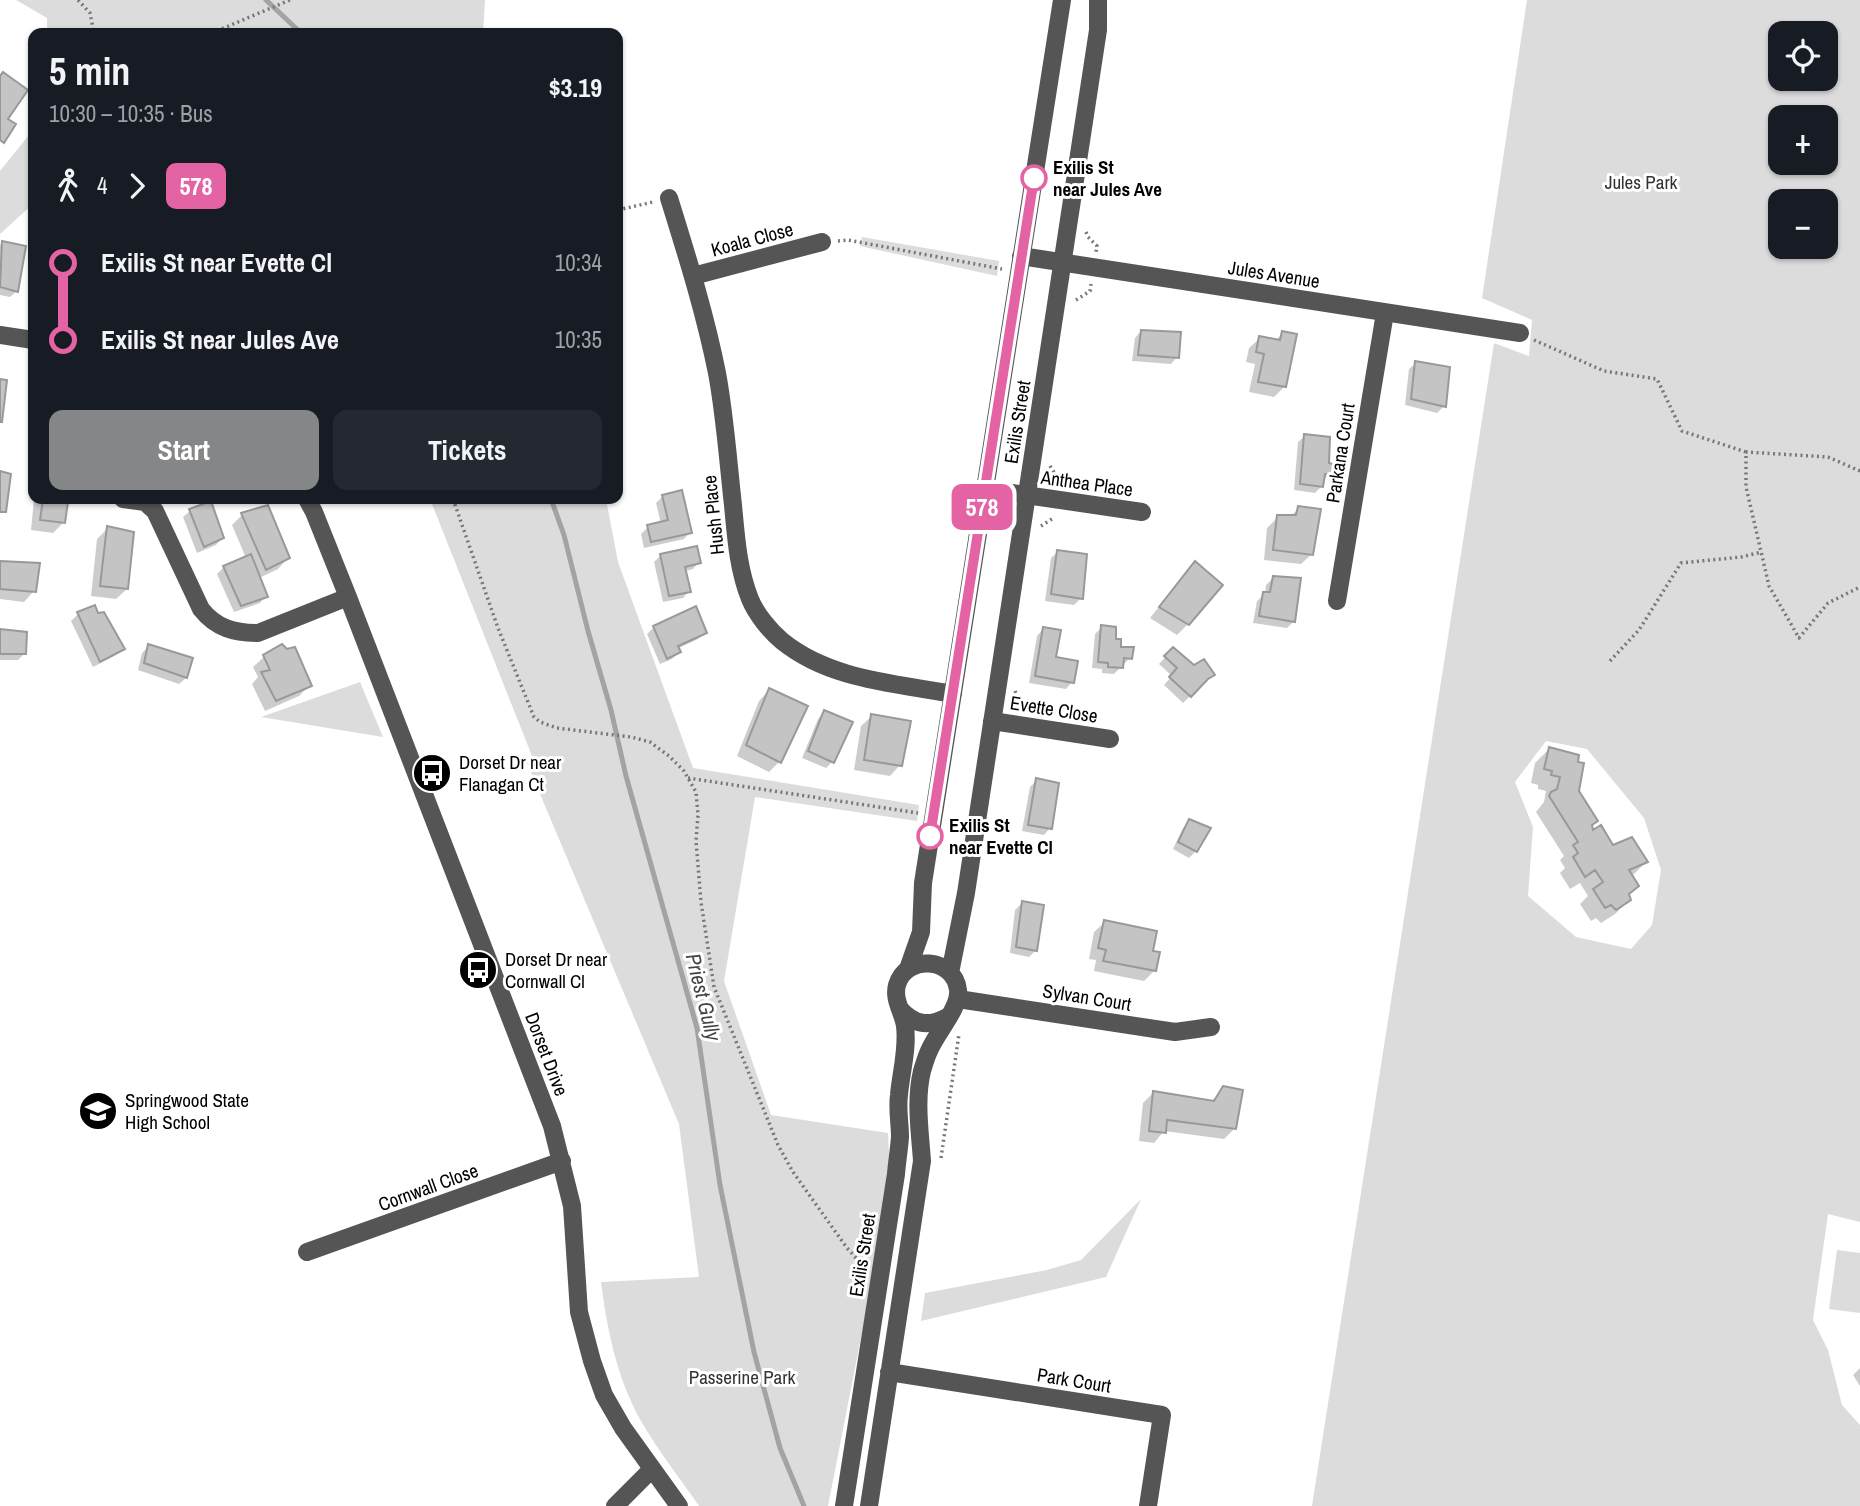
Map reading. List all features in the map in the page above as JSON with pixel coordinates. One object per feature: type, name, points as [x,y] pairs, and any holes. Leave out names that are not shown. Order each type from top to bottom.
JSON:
[{"type":"street","name":"Exilis Street","points":[[844,1506],[900,1140],[898,1097],[905,1026],[896,992],[898,983],[908,969],[921,932],[923,883],[933,815],[1062,0]]},
{"type":"street","name":"Exilis Street","points":[[958,999],[955,981],[950,973],[966,893],[1098,30],[1098,0]]},
{"type":"street","name":"Hush Place","points":[[669,198],[693,276],[723,405],[737,546],[742,576],[751,602],[782,641],[823,667],[953,694]]},
{"type":"street","name":"Koala Close","points":[[693,276],[822,242]]},
{"type":"street","name":"Jules Avenue","points":[[1020,264],[1062,263],[1520,333]]},
{"type":"street","name":"Parkana Court","points":[[1338,601],[1385,313]]},
{"type":"street","points":[[0,335],[28,339]]},
{"type":"street","name":"Anthea Place","points":[[985,489],[1142,512]]},
{"type":"street","points":[[148,504],[155,510],[201,609],[210,620],[224,628],[258,633],[348,597]]},
{"type":"street","name":"Dorset Drive","points":[[310,504],[552,1126],[572,1206],[579,1312],[592,1361],[610,1406],[679,1506]]},
{"type":"street","name":"Evette Close","points":[[992,720],[1110,739]]},
{"type":"street","points":[[908,969],[916,964],[935,963],[950,973]]},
{"type":"street","points":[[869,1506],[922,1161],[919,1109],[921,1074],[929,1051],[958,999]]},
{"type":"street","name":"Sylvan Court","points":[[958,999],[1175,1032],[1210,1027]]},
{"type":"street","points":[[900,1009],[916,1023],[938,1022],[947,1017]]},
{"type":"street","name":"Cornwall Close","points":[[307,1252],[562,1161]]},
{"type":"street","name":"Park Court","points":[[889,1372],[1162,1415],[1148,1506]]},
{"type":"street","points":[[615,1506],[652,1469]]},
{"type":"path","points":[[78,0],[90,13],[93,28]]},
{"type":"path","points":[[224,28],[290,0]]},
{"type":"path","points":[[623,209],[669,198]]},
{"type":"path","points":[[822,242],[848,240],[1020,264]]},
{"type":"path","points":[[1520,333],[1604,371],[1657,379],[1682,431],[1746,452],[1828,457],[1860,471]]},
{"type":"path","points":[[1746,452],[1746,486],[1769,586],[1799,638],[1828,603],[1860,587]]},
{"type":"path","points":[[455,504],[498,628],[534,717],[557,728],[631,737],[650,742],[669,755],[696,792],[696,841],[701,902],[714,987],[778,1145],[793,1172],[847,1248],[862,1266],[880,1280]]},
{"type":"path","points":[[1610,661],[1639,630],[1681,563],[1741,557],[1762,552]]},
{"type":"path","points":[[688,778],[933,815]]},
{"type":"green space","points":[[16,0],[485,0],[483,28],[47,28],[47,18]]},
{"type":"green space","name":"Jules Park","points":[[1527,0],[1860,0],[1860,1222],[1828,1214],[1813,1320],[1828,1350],[1842,1405],[1860,1425],[1860,1506],[1312,1506],[1494,343],[1529,356],[1532,320],[1482,298]],"holes":[[[1546,741],[1587,749],[1644,818],[1661,870],[1652,925],[1631,949],[1576,937],[1528,896],[1533,827],[1515,782]]]},
{"type":"green space","points":[[28,136],[28,209],[0,234],[0,171]]},
{"type":"green space","points":[[862,237],[999,261],[997,276],[860,246]]},
{"type":"green space","name":"Passerine Park","points":[[432,504],[607,504],[618,562],[693,768],[919,805],[917,821],[755,797],[724,981],[771,1115],[888,1133],[890,1173],[873,1276],[828,1506],[699,1506],[648,1432],[625,1388],[610,1336],[601,1282],[699,1277],[679,1124],[527,763],[532,756]]},
{"type":"green space","points":[[360,682],[383,737],[261,717]]},
{"type":"green space","points":[[1141,1199],[1106,1277],[921,1321],[925,1293],[1047,1270],[1081,1260]]},
{"type":"green space","points":[[1837,1250],[1860,1253],[1860,1313],[1829,1309]]},
{"type":"building","points":[[3,72],[28,90],[8,119],[16,124],[4,143],[0,140],[0,76]]},
{"type":"building","points":[[2,241],[26,246],[18,292],[0,287]]},
{"type":"building","points":[[1141,330],[1181,332],[1179,358],[1138,355]]},
{"type":"building","points":[[1282,331],[1297,334],[1286,387],[1258,382],[1264,354],[1256,352],[1259,336],[1280,340]]},
{"type":"building","points":[[1415,361],[1450,367],[1446,407],[1411,399]]},
{"type":"building","points":[[0,379],[7,380],[2,422],[0,422]]},
{"type":"building","points":[[1304,434],[1330,437],[1329,463],[1333,464],[1333,474],[1325,474],[1323,487],[1300,484]]},
{"type":"building","points":[[0,471],[11,474],[6,512],[0,512]]},
{"type":"building","points":[[682,490],[692,533],[651,542],[647,525],[668,520],[662,495]]},
{"type":"building","points":[[42,504],[68,504],[65,523],[40,520]]},
{"type":"building","points":[[212,504],[224,538],[204,547],[189,509]]},
{"type":"building","points":[[268,505],[290,558],[266,570],[241,513]]},
{"type":"building","points":[[1298,506],[1321,509],[1313,555],[1273,550],[1277,515],[1296,515]]},
{"type":"building","points":[[107,526],[134,532],[128,589],[100,586]]},
{"type":"building","points":[[697,546],[701,563],[685,567],[691,592],[669,596],[660,554]]},
{"type":"building","points":[[1057,550],[1087,554],[1083,599],[1051,594]]},
{"type":"building","points":[[251,554],[268,597],[241,606],[223,566]]},
{"type":"building","points":[[0,561],[40,563],[36,592],[0,589]]},
{"type":"building","points":[[1195,561],[1223,585],[1189,625],[1159,607]]},
{"type":"building","points":[[1273,576],[1301,578],[1295,622],[1259,616],[1263,592],[1270,592]]},
{"type":"building","points":[[95,605],[98,613],[104,612],[125,649],[100,662],[77,612]]},
{"type":"building","points":[[696,606],[707,633],[678,646],[681,652],[667,659],[653,626]]},
{"type":"building","points":[[1101,625],[1116,627],[1116,639],[1121,639],[1121,647],[1134,647],[1132,659],[1124,658],[1123,668],[1108,667],[1108,663],[1098,662]]},
{"type":"building","points":[[1043,627],[1061,630],[1056,657],[1078,661],[1074,683],[1035,676]]},
{"type":"building","points":[[0,629],[27,632],[26,654],[0,654]]},
{"type":"building","points":[[148,644],[193,658],[187,678],[144,663]]},
{"type":"building","points":[[282,644],[287,649],[295,647],[312,686],[276,701],[261,672],[270,670],[263,655]]},
{"type":"building","points":[[1173,647],[1194,665],[1204,659],[1215,675],[1191,697],[1169,677],[1177,668],[1164,656]]},
{"type":"building","points":[[769,688],[808,706],[781,763],[746,745]]},
{"type":"building","points":[[824,710],[853,722],[834,763],[808,751]]},
{"type":"building","points":[[871,714],[911,721],[902,766],[864,760]]},
{"type":"building","points":[[1549,747],[1579,755],[1578,762],[1584,763],[1579,791],[1598,821],[1592,825],[1593,830],[1601,825],[1613,845],[1632,837],[1648,862],[1629,870],[1639,886],[1629,894],[1631,900],[1616,910],[1611,905],[1605,908],[1593,889],[1603,882],[1595,870],[1585,877],[1573,857],[1578,853],[1573,845],[1578,842],[1549,796],[1557,789],[1560,777],[1551,775],[1552,771],[1544,769]]},
{"type":"building","points":[[1036,778],[1059,783],[1052,829],[1028,825]]},
{"type":"building","points":[[1189,819],[1211,828],[1197,852],[1178,842]]},
{"type":"building","points":[[1022,901],[1044,905],[1037,951],[1016,947]]},
{"type":"building","points":[[1104,920],[1157,931],[1153,951],[1160,952],[1156,971],[1103,961],[1106,950],[1098,948]]},
{"type":"building","points":[[1223,1086],[1243,1090],[1236,1129],[1167,1120],[1166,1133],[1149,1131],[1153,1091],[1214,1101]]},
{"type":"waterway","name":"Priest Gully","points":[[266,0],[296,28]]},
{"type":"waterway","name":"Priest Gully","points":[[553,504],[564,535],[626,776],[697,1028],[720,1185],[754,1352],[780,1448],[804,1506]]},
{"type":"bus line","name":"578","points":[[930,836],[1034,178]]},
{"type":"place","name":"Exilis St near Jules Ave","points":[[1034,178]]},
{"type":"place","name":"Dorset Dr near Flanagan Ct","points":[[432,773]]},
{"type":"place","name":"Exilis St near Evette Cl","points":[[930,836]]},
{"type":"place","name":"Dorset Dr near Cornwall Cl","points":[[478,970]]},
{"type":"place","name":"Springwood State High School","points":[[98,1111]]}]
